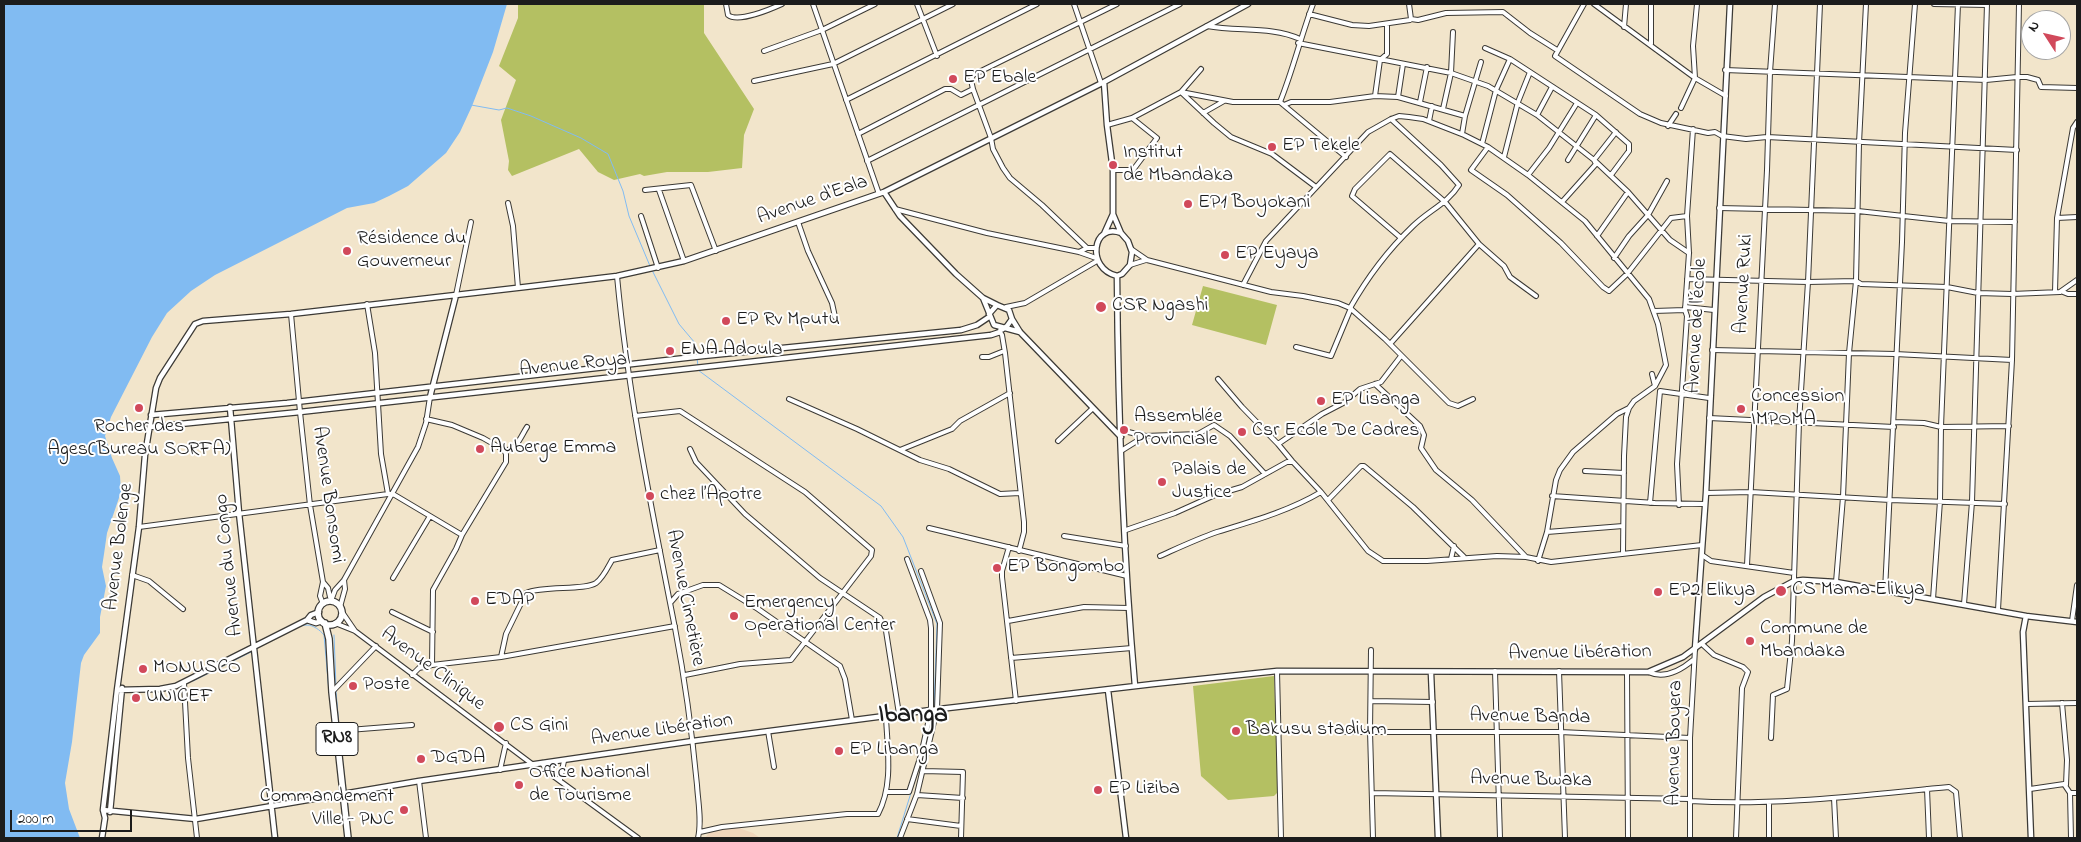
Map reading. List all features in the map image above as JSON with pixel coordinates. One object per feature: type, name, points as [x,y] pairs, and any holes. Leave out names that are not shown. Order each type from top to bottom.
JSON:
[{"type":"main road","points":[[319,612],[324,604],[330,601],[341,610]]},
{"type":"main road","name":"RN8","points":[[330,638],[335,624],[340,619],[341,610]]},
{"type":"main road","name":"RN8","points":[[319,612],[330,638],[332,692],[348,838]]},
{"type":"main road","points":[[324,622],[335,624]]},
{"type":"street","points":[[726,4],[728,14],[736,18],[782,4]]},
{"type":"street","points":[[813,4],[866,160],[882,193],[900,216],[956,274],[983,298],[997,305],[1006,307],[1018,306],[1070,278],[1096,260]]},
{"type":"street","points":[[764,51],[822,30],[875,4]]},
{"type":"street","points":[[917,4],[937,56]]},
{"type":"street","points":[[754,81],[834,64],[953,4]]},
{"type":"street","points":[[846,100],[937,56],[1037,4]]},
{"type":"street","points":[[895,209],[996,235],[1079,252],[1096,260],[1106,271],[1117,276],[1122,274],[1130,265],[1131,249],[1128,241],[1121,233],[1113,214],[1113,170],[1102,83],[1074,4]]},
{"type":"street","points":[[1088,248],[1010,178],[993,148],[971,80],[973,76],[1117,4]]},
{"type":"street","points":[[866,160],[1180,4]]},
{"type":"street","name":"Avenue d'Eala","points":[[291,314],[617,276],[684,262],[882,193],[1102,83],[1248,4]]},
{"type":"street","points":[[1282,103],[1292,73],[1299,41],[1313,4]]},
{"type":"street","points":[[1408,4],[1411,19]]},
{"type":"street","points":[[1584,4],[1557,50],[1556,58],[1579,70],[1640,114],[1668,126],[1708,133],[1715,132],[1722,136],[1746,139],[1767,138],[2017,150]]},
{"type":"street","points":[[1594,4],[1695,78],[1726,96]]},
{"type":"street","points":[[1624,27],[1626,4]]},
{"type":"street","points":[[1651,4],[1651,44]]},
{"type":"street","points":[[1681,108],[1695,78],[1693,46],[1697,4]]},
{"type":"street","name":"Avenue de l'école","points":[[1695,649],[1706,493],[1722,136],[1726,96],[1725,70],[1730,4]]},
{"type":"street","name":"Avenue Ruki","points":[[1748,565],[1770,72],[1775,4]]},
{"type":"street","points":[[1771,738],[1773,695],[1787,689],[1792,641],[1799,422],[1808,282],[1820,4]]},
{"type":"street","points":[[1836,582],[1843,497],[1849,353],[1856,282],[1859,143],[1866,4]]},
{"type":"street","points":[[1885,591],[1903,215],[1904,145],[1915,4]]},
{"type":"street","points":[[1934,4],[1987,4],[1972,502],[1964,604]]},
{"type":"street","points":[[1933,599],[1940,502],[1946,288],[1958,4]]},
{"type":"street","points":[[1998,610],[2012,360],[2019,4]]},
{"type":"street","points":[[1310,14],[1352,25],[1369,26],[1406,22],[1411,19],[1418,20],[1446,13],[1503,12],[1530,33],[1557,50]]},
{"type":"street","points":[[1375,96],[1380,60],[1387,54],[1387,24]]},
{"type":"street","points":[[1207,26],[1226,30],[1285,32],[1299,41],[1380,60],[1427,67],[1476,80],[1518,102],[1577,146],[1611,175],[1677,246],[1689,253]]},
{"type":"street","points":[[1443,109],[1451,73],[1453,32]]},
{"type":"street","points":[[1485,48],[1510,59],[1596,116],[1616,132],[1630,148],[1611,175]]},
{"type":"street","points":[[1482,144],[1496,90],[1510,59]]},
{"type":"street","points":[[1462,134],[1465,116],[1481,62]]},
{"type":"street","points":[[1398,97],[1404,64]]},
{"type":"street","points":[[1420,102],[1427,67]]},
{"type":"street","points":[[1107,125],[1132,118],[1181,92],[1201,69]]},
{"type":"street","points":[[1725,70],[1986,80],[2027,77],[2038,80],[2041,87],[2077,88]]},
{"type":"street","points":[[1504,157],[1518,102],[1530,72]]},
{"type":"street","points":[[1537,115],[1552,87]]},
{"type":"street","points":[[858,134],[945,89],[951,89],[961,95],[973,89]]},
{"type":"street","points":[[1181,92],[1224,101],[1282,103],[1330,102],[1375,96],[1398,97],[1465,116]]},
{"type":"street","points":[[1181,92],[1232,137],[1272,154],[1316,187]]},
{"type":"street","points":[[1203,113],[1224,101]]},
{"type":"street","points":[[1282,103],[1346,157]]},
{"type":"street","points":[[1528,175],[1577,104]]},
{"type":"street","points":[[1428,121],[1432,106]]},
{"type":"street","points":[[1668,126],[1676,114]]},
{"type":"street","points":[[1243,285],[1266,241],[1368,132],[1399,116],[1409,116],[1428,121],[1462,134],[1488,147],[1528,175],[1585,221],[1649,299],[1658,324],[1666,365],[1655,386],[1629,408],[1617,414],[1573,452],[1556,480],[1547,532],[1538,560]]},
{"type":"street","points":[[1568,160],[1596,116]]},
{"type":"street","points":[[1113,170],[1133,170],[1157,138],[1132,118]]},
{"type":"street","points":[[1296,347],[1330,356],[1351,308],[1365,283],[1401,238],[1416,223],[1451,197],[1458,187],[1458,182],[1391,119]]},
{"type":"street","points":[[2055,292],[2057,218],[2073,128],[2077,122]]},
{"type":"street","points":[[1678,504],[1677,464],[1687,316],[1685,308],[1689,253],[1687,216],[1693,129]]},
{"type":"street","points":[[1562,202],[1596,164],[1594,160],[1616,132]]},
{"type":"street","points":[[1488,147],[1471,168],[1472,172],[1507,194],[1561,243],[1606,289],[1609,290],[1614,287],[1627,274],[1672,218],[1687,216]]},
{"type":"street","points":[[1401,238],[1352,196],[1355,189],[1390,154],[1444,202],[1479,244],[1504,266],[1510,277],[1536,296]]},
{"type":"street","points":[[1614,258],[1629,236],[1648,215],[1667,181]]},
{"type":"street","points":[[645,190],[659,190],[691,185],[716,251]]},
{"type":"street","points":[[659,190],[684,262]]},
{"type":"street","points":[[1597,236],[1628,192]]},
{"type":"street","points":[[508,202],[513,226],[518,288]]},
{"type":"street","points":[[1719,208],[1858,211],[1949,221],[2014,222]]},
{"type":"street","points":[[1096,260],[1096,248],[1113,214]]},
{"type":"street","points":[[640,216],[656,268]]},
{"type":"street","points":[[2057,218],[2077,217]]},
{"type":"street","points":[[330,601],[335,590],[344,580],[390,494],[418,447],[456,295],[471,222]]},
{"type":"street","points":[[798,222],[836,317]]},
{"type":"street","points":[[1104,234],[1112,231],[1121,233]]},
{"type":"street","points":[[1390,344],[1479,244]]},
{"type":"street","points":[[1079,252],[1088,248],[1096,248]]},
{"type":"street","points":[[1131,249],[1147,260],[1271,292],[1338,303],[1351,308],[1449,403],[1458,406],[1473,399]]},
{"type":"street","points":[[1130,265],[1147,260]]},
{"type":"street","name":"Avenue Cimetière","points":[[617,276],[626,365],[685,675],[693,741],[700,832],[698,838]]},
{"type":"street","points":[[1117,276],[1120,430],[1127,576],[1135,686]]},
{"type":"street","points":[[1687,279],[1856,282],[1899,287],[1946,288],[1978,293],[2063,292],[2071,295],[2077,294]]},
{"type":"street","points":[[2063,292],[2077,280]]},
{"type":"street","points":[[983,298],[994,325],[1001,330],[1020,332]]},
{"type":"street","points":[[367,304],[375,353],[381,454],[390,494]]},
{"type":"street","points":[[989,315],[997,305]]},
{"type":"street","points":[[1001,330],[1007,326],[1018,306]]},
{"type":"street","points":[[1006,307],[1020,332],[1121,437]]},
{"type":"street","points":[[1654,311],[1685,308],[1714,310]]},
{"type":"street","name":"Avenue Bonsomi","points":[[291,314],[310,505],[323,582],[320,596],[324,604]]},
{"type":"street","name":"Avenue Bolenge","points":[[117,690],[140,527],[145,455],[158,383],[195,324],[203,321],[291,314]]},
{"type":"street","name":"Avenue Royal","points":[[151,414],[299,402],[701,356],[961,330],[977,324],[989,315]]},
{"type":"street","points":[[1001,330],[1010,393],[1024,532],[1019,550]]},
{"type":"street","name":"Avenue Royal","points":[[150,426],[300,412],[695,369],[991,335],[1001,330]]},
{"type":"street","points":[[1712,350],[1944,355],[2012,360]]},
{"type":"street","points":[[982,357],[989,357],[1004,351]]},
{"type":"street","points":[[1278,444],[1322,414],[1345,402],[1360,389],[1375,384],[1384,378],[1401,356]]},
{"type":"street","points":[[1652,374],[1655,386],[1660,391],[1710,398]]},
{"type":"street","points":[[1218,379],[1278,444],[1290,461],[1328,500],[1368,552],[1379,559],[1390,562],[1497,556],[1526,557],[1551,562],[1702,545]]},
{"type":"street","points":[[1375,384],[1420,426],[1424,435],[1421,448],[1436,470],[1472,500],[1526,557]]},
{"type":"street","points":[[1650,503],[1660,391]]},
{"type":"street","points":[[900,450],[952,429],[960,421],[1010,393]]},
{"type":"street","points":[[789,399],[929,464],[949,469],[1000,494],[1020,493]]},
{"type":"street","name":"Avenue du Congo","points":[[230,407],[270,806],[275,838]]},
{"type":"street","points":[[1623,554],[1625,426],[1629,408]]},
{"type":"street","points":[[1058,441],[1092,409]]},
{"type":"street","points":[[635,416],[677,410],[806,492],[872,550],[871,556],[794,658],[788,662],[740,664],[685,675]]},
{"type":"street","points":[[1709,418],[1846,424],[1894,425],[1924,423],[1941,427],[1973,428],[2009,426]]},
{"type":"street","points":[[426,419],[468,431],[504,450],[510,450],[515,447]]},
{"type":"street","points":[[1120,430],[1145,436],[1198,434],[1214,424],[1230,436],[1265,474]]},
{"type":"street","points":[[432,665],[433,590],[462,535],[527,427]]},
{"type":"street","points":[[1121,452],[1145,436]]},
{"type":"street","points":[[690,449],[696,462],[745,514],[807,568],[842,594],[874,613],[882,622],[886,631],[899,714]]},
{"type":"street","points":[[504,450],[506,462]]},
{"type":"street","points":[[1126,530],[1215,495],[1234,491],[1290,461]]},
{"type":"street","points":[[1328,500],[1361,466],[1364,466],[1413,507],[1464,558]]},
{"type":"street","points":[[1585,471],[1624,473]]},
{"type":"street","points":[[1160,556],[1216,533],[1302,503],[1321,492]]},
{"type":"street","points":[[1706,493],[1798,493],[1890,500],[2004,504]]},
{"type":"street","points":[[140,527],[390,494],[462,535]]},
{"type":"street","points":[[1552,496],[1650,503],[1705,504]]},
{"type":"street","points":[[393,578],[430,516]]},
{"type":"street","points":[[1547,532],[1623,526]]},
{"type":"street","points":[[929,528],[1127,576]]},
{"type":"street","points":[[1064,536],[1126,546]]},
{"type":"street","points":[[1451,559],[1454,546]]},
{"type":"street","points":[[1009,547],[1002,571],[1016,701]]},
{"type":"street","points":[[501,657],[506,634],[526,592],[548,588],[592,585],[600,578],[612,560],[660,550]]},
{"type":"street","points":[[1702,555],[1711,561],[1794,573]]},
{"type":"street","points":[[886,792],[909,792],[934,709],[931,626],[907,559]]},
{"type":"street","points":[[1702,565],[1711,561]]},
{"type":"street","points":[[900,838],[923,771],[934,709],[940,623],[921,571]]},
{"type":"street","points":[[132,575],[149,581],[184,608]]},
{"type":"street","points":[[344,580],[345,589],[341,610],[355,631]]},
{"type":"street","name":"Avenue Libération","points":[[103,810],[196,819],[419,781],[693,741],[934,709],[1277,672],[1648,672],[1673,662],[1695,649],[1744,610],[1794,581],[1836,582],[2026,616],[2075,622]]},
{"type":"street","name":"Avenue Bonsomi","points":[[323,582],[330,592],[330,601]]},
{"type":"street","points":[[671,602],[678,594],[703,585],[719,585],[758,609],[836,662],[842,669],[852,720]]},
{"type":"street","points":[[2075,622],[2077,585]]},
{"type":"street","points":[[668,591],[678,594]]},
{"type":"street","points":[[1008,621],[1090,606],[1129,608]]},
{"type":"street","points":[[102,838],[105,818],[103,810],[117,690],[160,689],[184,683],[319,612]]},
{"type":"street","points":[[392,612],[433,632]]},
{"type":"street","points":[[2026,616],[2023,632],[2031,838]]},
{"type":"street","points":[[307,620],[316,623],[324,622]]},
{"type":"street","name":"Avenue Clinique","points":[[335,624],[355,631],[532,764]]},
{"type":"street","points":[[412,675],[419,668],[432,665],[501,657],[675,626]]},
{"type":"street","points":[[1702,644],[1714,656],[1743,667],[1748,672],[1742,688],[1736,838]]},
{"type":"street","points":[[332,692],[376,646]]},
{"type":"street","points":[[1011,658],[1132,648]]},
{"type":"street","name":"Avenue Boyera","points":[[1690,838],[1690,738],[1695,649]]},
{"type":"street","points":[[1371,650],[1370,731],[1373,838]]},
{"type":"street","points":[[1648,672],[1657,675],[1670,673],[1694,660]]},
{"type":"street","points":[[1495,671],[1500,838]]},
{"type":"street","points":[[1559,671],[1565,838]]},
{"type":"street","points":[[1277,672],[1281,838]]},
{"type":"street","points":[[1627,672],[1628,838]]},
{"type":"street","points":[[1431,673],[1438,838]]},
{"type":"street","points":[[105,818],[111,811],[123,690],[119,683]]},
{"type":"street","points":[[184,683],[188,758],[197,838]]},
{"type":"street","points":[[1108,690],[1126,838]]},
{"type":"street","points":[[1371,701],[1432,702]]},
{"type":"street","points":[[2062,703],[2067,760],[2066,786],[2070,793],[2071,838]]},
{"type":"street","points":[[2027,704],[2077,703]]},
{"type":"street","points":[[700,832],[722,826],[848,814],[875,815],[880,811],[888,781],[886,716]]},
{"type":"street","points":[[336,731],[412,725]]},
{"type":"street","points":[[768,731],[774,767]]},
{"type":"street","name":"Avenue Banda","points":[[1344,732],[1560,732],[1690,738]]},
{"type":"street","points":[[500,770],[506,743]]},
{"type":"street","points":[[560,780],[564,761]]},
{"type":"street","points":[[542,763],[549,773],[638,838]]},
{"type":"street","points":[[923,771],[963,772],[961,838]]},
{"type":"street","points":[[419,781],[426,838]]},
{"type":"street","points":[[2030,789],[2066,786]]},
{"type":"street","name":"Avenue Bwaka","points":[[1372,793],[1564,795],[1737,803],[1834,798],[1950,787],[1954,788],[1956,792],[1960,838]]},
{"type":"street","points":[[1927,789],[1928,838]]},
{"type":"street","points":[[2070,793],[2077,793]]},
{"type":"street","points":[[916,795],[963,798]]},
{"type":"street","points":[[1834,798],[1836,838]]},
{"type":"street","points":[[1769,802],[1769,838]]},
{"type":"street","points":[[907,818],[961,826]]},
{"type":"shaded area","points":[[736,827],[753,833],[760,838],[705,838],[711,830]]},
{"type":"green space","points":[[518,4],[704,4],[704,33],[754,109],[744,135],[742,168],[708,172],[667,172],[644,176],[640,174],[614,180],[598,172],[579,149],[512,176],[508,170],[509,161],[501,120],[516,80],[499,66],[518,18]]},
{"type":"green space","points":[[1203,286],[1277,305],[1266,345],[1192,325]]},
{"type":"green space","name":"Bakusu stadium","points":[[1274,676],[1278,792],[1274,796],[1228,800],[1201,776],[1193,686]]},
{"type":"water","points":[[4,4],[507,4],[493,52],[472,106],[460,132],[446,153],[408,186],[374,203],[347,208],[215,275],[191,291],[167,313],[152,337],[111,417],[105,436],[120,476],[121,492],[107,533],[102,567],[106,586],[100,617],[100,633],[84,655],[81,663],[72,742],[65,783],[69,809],[80,838],[4,838]]},
{"type":"waterway","points":[[471,105],[499,110],[507,108],[531,116],[581,138],[608,154],[623,191],[629,216],[650,266]]},
{"type":"waterway","points":[[652,270],[679,324],[695,343],[698,366]]},
{"type":"waterway","points":[[698,370],[881,506],[903,537],[937,624],[934,708]]},
{"type":"waterway","points":[[256,649],[295,628],[307,625],[316,628],[324,635],[329,692]]},
{"type":"waterway","points":[[334,635],[336,687]]},
{"type":"waterway","points":[[193,681],[253,651]]},
{"type":"waterway","points":[[336,691],[339,727]]},
{"type":"waterway","points":[[330,696],[345,838]]},
{"type":"waterway","points":[[925,747],[934,712]]},
{"type":"waterway","points":[[341,746],[346,791]]},
{"type":"waterway","points":[[897,838],[918,770]]},
{"type":"waterway","points":[[347,795],[349,821]]},
{"type":"place","name":"EP Ebale","points":[[953,79]]},
{"type":"place","name":"EP Tekele","points":[[1272,147]]},
{"type":"place","name":"Institut de Mbandaka","points":[[1113,165]]},
{"type":"place","name":"EP1 Boyokani","points":[[1188,204]]},
{"type":"place","name":"Résidence du Gouverneur","points":[[347,251]]},
{"type":"place","name":"EP Eyaya","points":[[1225,255]]},
{"type":"place","name":"CSR Ngashi","points":[[1101,307]]},
{"type":"place","name":"EP Rv Mputu","points":[[726,321]]},
{"type":"place","name":"ENA Adoula","points":[[670,351]]},
{"type":"place","name":"EP Lisanga","points":[[1321,401]]},
{"type":"place","name":"Rocher des Ages(Bureau SORFA)","points":[[139,408]]},
{"type":"place","name":"Concession IMPOMA","points":[[1741,409]]},
{"type":"place","name":"Assemblée Provinciale","points":[[1124,430]]},
{"type":"place","name":"Csr Ecole De Cadres","points":[[1242,432]]},
{"type":"place","name":"Auberge Emma","points":[[480,449]]},
{"type":"place","name":"Palais de Justice","points":[[1162,482]]},
{"type":"place","name":"chez l’Apotre","points":[[650,496]]},
{"type":"place","name":"EP Bongombo","points":[[997,568]]},
{"type":"place","name":"CS Mama Elikya","points":[[1781,591]]},
{"type":"place","name":"EP2 Elikya","points":[[1658,592]]},
{"type":"place","name":"EDAP","points":[[475,601]]},
{"type":"place","name":"Emergency Operational Center","points":[[734,616]]},
{"type":"place","name":"Commune de Mbandaka","points":[[1750,641]]},
{"type":"place","name":"MONUSCO","points":[[143,669]]},
{"type":"place","name":"Poste","points":[[353,686]]},
{"type":"place","name":"UNICEF","points":[[136,698]]},
{"type":"place","name":"CS Gini","points":[[499,727]]},
{"type":"place","name":"Bakusu stadium","points":[[1236,731]]},
{"type":"place","name":"EP Libanga","points":[[839,751]]},
{"type":"place","name":"DGDA","points":[[421,759]]},
{"type":"place","name":"Office National de Tourisme","points":[[519,785]]},
{"type":"place","name":"EP Liziba","points":[[1098,790]]},
{"type":"place","name":"Commandement Ville - PNC","points":[[404,810]]},
{"type":"district","name":"Ibanga","points":[[913,717]]}]
